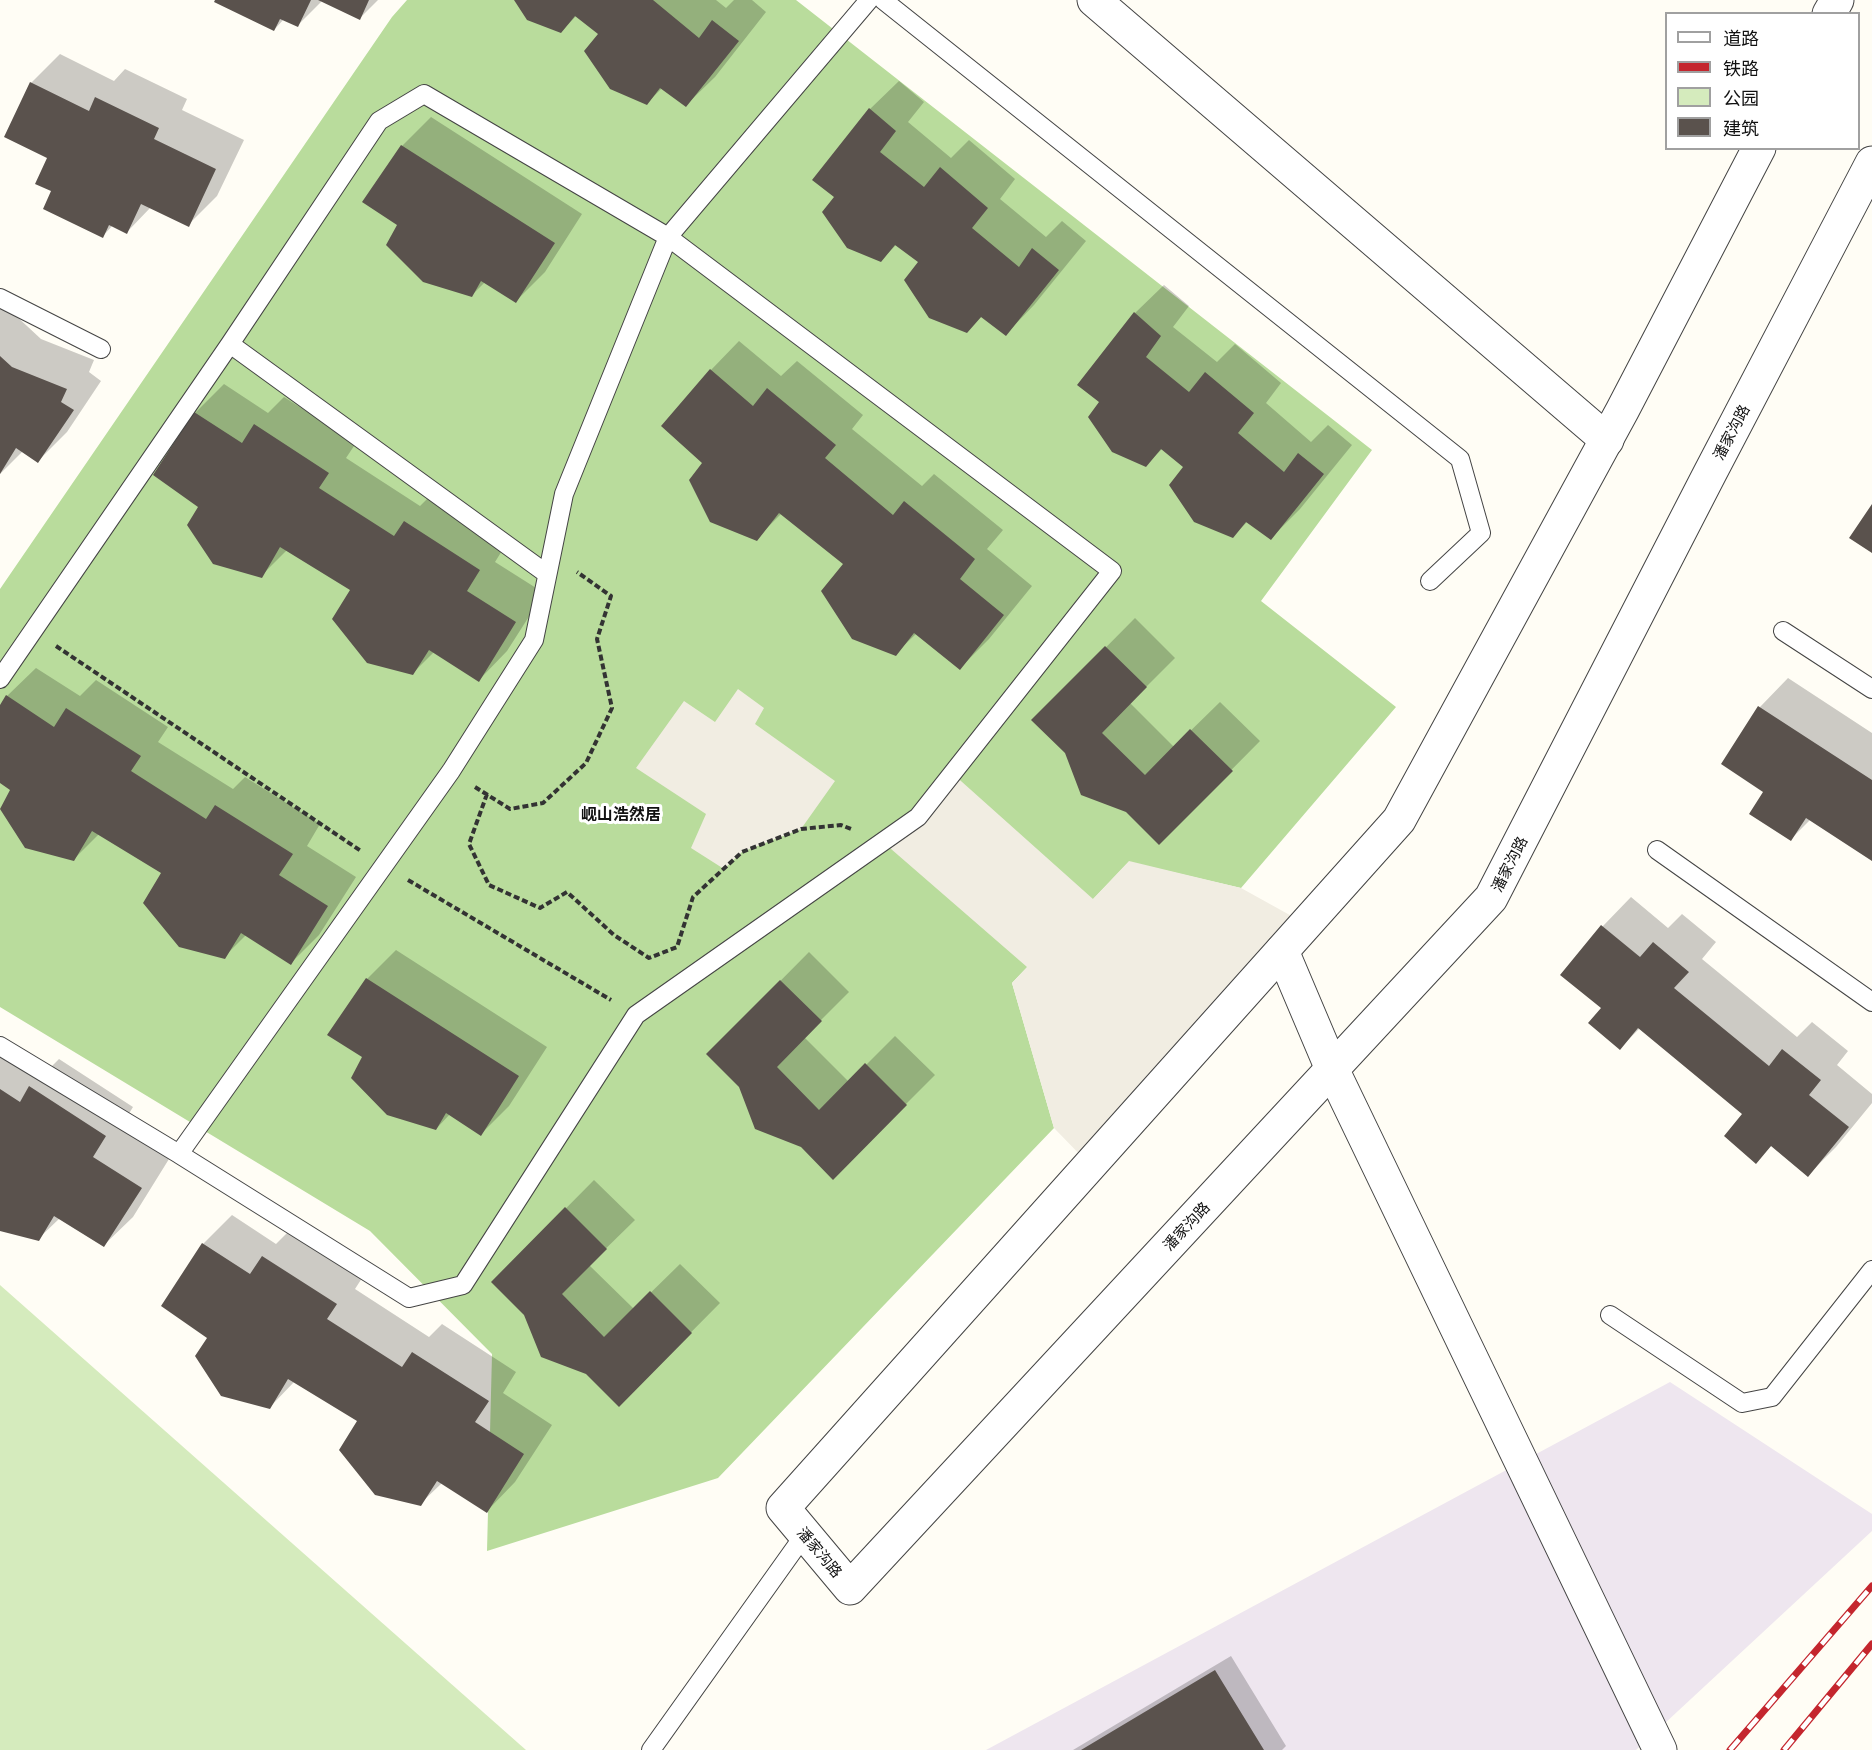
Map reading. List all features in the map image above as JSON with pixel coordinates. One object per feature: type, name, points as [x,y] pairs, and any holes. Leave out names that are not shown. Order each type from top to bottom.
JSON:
[{"type":"street","points":[[1094,0],[1607,440]]},
{"type":"street","name":"潘家沟路","points":[[1758,150],[1607,440],[1399,820],[783,1508],[850,1588],[1491,898],[1872,163]]},
{"type":"street","points":[[1282,951],[1332,1069],[1660,1750]]},
{"type":"lane","points":[[179,1154],[451,771],[534,640],[564,494],[668,237],[869,0]]},
{"type":"lane","points":[[883,0],[1460,459],[1481,532],[1430,581]]},
{"type":"lane","points":[[0,679],[230,344],[379,121],[424,94],[668,237],[1112,571],[918,817],[636,1015],[463,1286],[409,1298],[179,1154],[0,1046]]},
{"type":"lane","points":[[0,298],[101,349]]},
{"type":"lane","points":[[230,344],[548,574]]},
{"type":"lane","points":[[1783,631],[1872,689]]},
{"type":"lane","points":[[1657,850],[1872,1002]]},
{"type":"lane","points":[[1610,1315],[1742,1403],[1772,1397],[1872,1270]]},
{"type":"lane","points":[[651,1750],[805,1534]]},
{"type":"path","points":[[451,771],[510,809],[543,803],[586,763],[612,708],[597,639],[611,596],[551,555]]},
{"type":"path","points":[[33,631],[383,866],[636,1015]]},
{"type":"path","points":[[487,795],[469,844],[489,885],[540,908],[567,892],[614,935],[649,958],[677,947],[693,897],[742,852],[801,829],[841,825],[883,842]]},
{"type":"shaded area","points":[[738,689],[764,708],[755,724],[835,781],[801,829],[742,852],[724,869],[691,848],[706,814],[636,768],[684,701],[715,722]]},
{"type":"shaded area","points":[[952,773],[1093,899],[1129,861],[1241,888],[1306,924],[1090,1165],[1054,1128],[1012,983],[1027,967],[883,842]]},
{"type":"shaded area","points":[[1670,1382],[1872,1514],[1872,1531],[1636,1750],[986,1750]]},
{"type":"green space","points":[[407,0],[796,0],[1372,450],[1261,601],[1396,707],[1241,888],[1129,862],[1012,983],[1054,1128],[718,1478],[487,1551],[492,1354],[370,1231],[0,1007],[0,589],[392,17]]},
{"type":"green space","points":[[0,1285],[526,1750],[0,1750]]},
{"type":"building","points":[[215,0],[311,0],[298,27],[280,19],[274,31],[214,2]]},
{"type":"building","points":[[318,0],[369,0],[360,20]]},
{"type":"building","points":[[514,0],[653,0],[699,38],[712,20],[739,41],[686,107],[660,88],[647,105],[610,89],[584,51],[598,34],[575,16],[561,33],[527,20]]},
{"type":"building","points":[[30,82],[89,111],[95,97],[159,128],[154,139],[216,169],[189,227],[141,204],[127,234],[109,225],[103,238],[43,209],[51,191],[35,184],[47,158],[4,137]]},
{"type":"building","points":[[869,108],[896,131],[880,152],[924,187],[940,167],[988,208],[972,228],[1019,267],[1032,248],[1059,270],[1006,336],[981,317],[967,333],[929,318],[904,280],[918,262],[895,245],[881,262],[847,248],[822,212],[834,197],[812,180]]},
{"type":"building","points":[[401,145],[555,243],[516,303],[481,281],[472,297],[423,282],[386,245],[397,225],[362,202]]},
{"type":"building","points":[[1134,312],[1161,336],[1146,357],[1189,392],[1205,372],[1254,413],[1238,433],[1284,472],[1298,453],[1324,474],[1271,540],[1246,522],[1233,538],[1194,522],[1169,485],[1183,467],[1161,449],[1146,467],[1112,452],[1088,417],[1099,402],[1077,385]]},
{"type":"building","points":[[0,356],[12,367],[67,389],[61,402],[74,410],[38,463],[16,448],[0,474]]},
{"type":"building","points":[[710,369],[753,406],[767,388],[836,445],[825,458],[893,515],[904,501],[975,559],[960,579],[1004,615],[960,670],[914,633],[896,656],[852,639],[821,591],[843,564],[779,513],[757,541],[710,522],[689,480],[702,463],[661,426]]},
{"type":"building","points":[[194,412],[242,443],[254,424],[329,473],[319,488],[394,536],[404,521],[480,570],[467,591],[516,622],[479,682],[429,650],[413,675],[367,663],[332,619],[350,590],[280,547],[262,578],[213,564],[187,525],[198,507],[153,475]]},
{"type":"building","points":[[1872,504],[1872,553],[1849,538]]},
{"type":"building","points":[[1105,646],[1147,687],[1102,733],[1145,775],[1190,729],[1233,771],[1159,845],[1126,812],[1081,795],[1065,753],[1031,720]]},
{"type":"building","points":[[6,695],[54,727],[66,708],[141,756],[131,771],[206,819],[215,805],[293,854],[279,875],[328,906],[291,965],[241,933],[225,959],[179,947],[143,903],[161,873],[92,831],[74,861],[25,848],[0,809],[10,790],[0,783],[0,705]]},
{"type":"building","points":[[1758,706],[1872,780],[1872,861],[1806,818],[1791,841],[1749,814],[1763,792],[1721,764]]},
{"type":"building","points":[[1601,925],[1640,957],[1653,942],[1689,972],[1674,988],[1769,1066],[1782,1049],[1821,1080],[1809,1095],[1849,1127],[1808,1177],[1771,1146],[1756,1164],[1724,1136],[1742,1114],[1638,1028],[1620,1050],[1588,1023],[1601,1008],[1560,975]]},
{"type":"building","points":[[366,978],[519,1076],[481,1136],[446,1113],[436,1130],[387,1115],[351,1078],[362,1057],[327,1035]]},
{"type":"building","points":[[780,980],[822,1021],[777,1067],[819,1110],[865,1063],[907,1105],[833,1180],[801,1147],[755,1129],[739,1087],[706,1054]]},
{"type":"building","points":[[29,1086],[106,1136],[93,1157],[142,1188],[104,1247],[54,1216],[39,1241],[0,1231],[0,1089],[20,1102]]},
{"type":"building","points":[[565,1207],[607,1249],[562,1294],[604,1337],[650,1291],[692,1333],[619,1407],[586,1374],[541,1357],[524,1315],[491,1282]]},
{"type":"building","points":[[202,1243],[250,1274],[262,1256],[337,1304],[327,1319],[402,1367],[412,1352],[489,1401],[475,1422],[524,1454],[487,1513],[437,1481],[421,1506],[375,1495],[339,1450],[357,1421],[288,1379],[270,1409],[221,1396],[195,1356],[207,1338],[161,1306]]},
{"type":"building","points":[[1215,1670],[1264,1750],[1081,1750]]},
{"type":"railway","points":[[1730,1750],[1872,1586]]},
{"type":"railway","points":[[1784,1750],[1872,1644]]},
{"type":"district","name":"岘山浩然居","points":[[621,814]]}]
